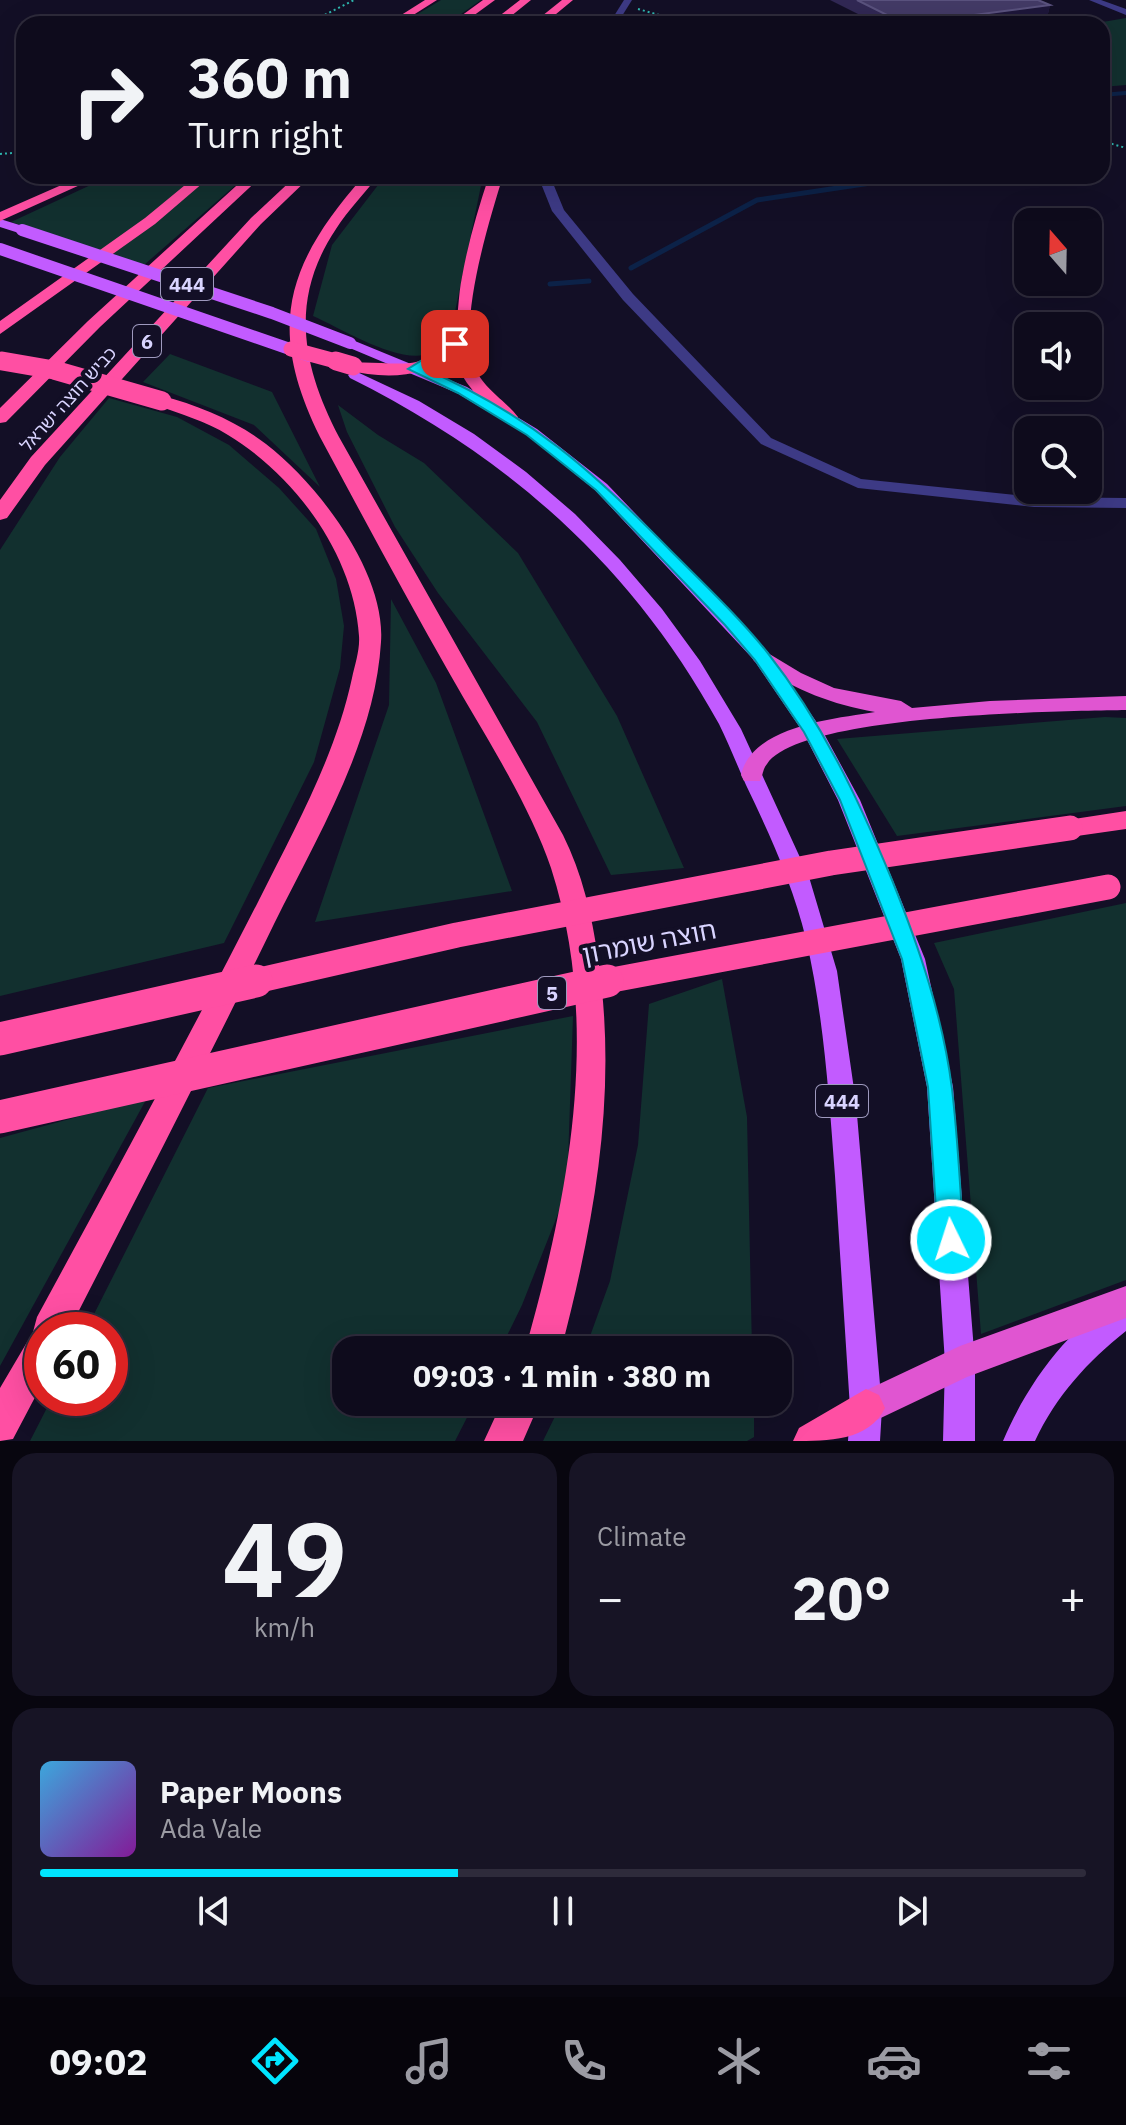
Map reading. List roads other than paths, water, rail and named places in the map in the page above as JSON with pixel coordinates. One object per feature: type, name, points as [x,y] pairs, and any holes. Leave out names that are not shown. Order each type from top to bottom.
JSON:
[{"type":"highway","points":[[405,16],[432,0]]},
{"type":"highway","points":[[425,16],[448,0]]},
{"type":"highway","points":[[467,16],[490,0]]},
{"type":"highway","points":[[505,16],[526,0]]},
{"type":"highway","points":[[547,16],[568,0]]},
{"type":"highway","points":[[0,220],[76,184]]},
{"type":"highway","points":[[0,329],[150,221],[194,184]]},
{"type":"highway","name":"כביש חוצה ישראל","points":[[0,418],[94,324],[246,184]]},
{"type":"highway","name":"כביש חוצה ישראל","points":[[0,514],[38,461],[256,221],[295,184]]},
{"type":"highway","points":[[364,184],[330,224],[316,247],[303,280],[297,339],[302,371],[313,401],[342,458],[497,733],[544,824],[564,868],[585,960],[591,1035],[587,1155],[568,1264],[547,1336]]},
{"type":"highway","points":[[493,184],[460,336],[464,363],[472,380],[509,417]]},
{"type":"highway","points":[[0,200],[61,191]]},
{"type":"highway","points":[[291,349],[354,370],[414,369],[438,357],[460,336]]},
{"type":"highway","points":[[0,361],[54,370],[205,416],[237,432],[273,457],[333,530],[359,582],[370,636],[362,695],[348,739],[286,873],[168,1109],[60,1312]]},
{"type":"highway","points":[[761,656],[805,687],[830,697],[898,708],[950,711]]},
{"type":"highway","points":[[752,775],[758,757],[782,741],[812,730],[950,711],[1126,703]]},
{"type":"highway","name":"חוצה שומרון","points":[[0,1039],[457,935],[831,863],[1126,820]]},
{"type":"highway","name":"חוצה שומרון","points":[[0,1117],[590,984],[1117,885]]},
{"type":"highway","points":[[812,1441],[865,1424],[960,1363],[1126,1302]]},
{"type":"highway","points":[[0,1426],[24,1380]]},
{"type":"highway","points":[[503,1441],[515,1416]]},
{"type":"main road","name":"444","points":[[0,220],[272,313],[462,390],[532,432],[601,487],[668,554],[761,656],[812,730],[849,800],[913,959],[940,1087],[960,1363],[959,1441]]},
{"type":"main road","name":"444","points":[[0,249],[291,349]]},
{"type":"main road","name":"444","points":[[354,370],[427,409],[547,496],[620,567],[667,628],[727,722],[808,906],[826,982],[842,1095],[865,1424]]},
{"type":"main road","points":[[1019,1441],[1033,1408],[1057,1374],[1093,1337],[1126,1312]]},
{"type":"street","points":[[1093,0],[1126,12]]},
{"type":"street","points":[[547,184],[558,211],[628,297],[766,441],[858,483],[1034,502],[1126,503]]},
{"type":"waterway","points":[[1110,94],[1126,93]]},
{"type":"waterway","points":[[631,268],[757,200],[864,184]]},
{"type":"waterway","points":[[550,284],[589,281]]}]
